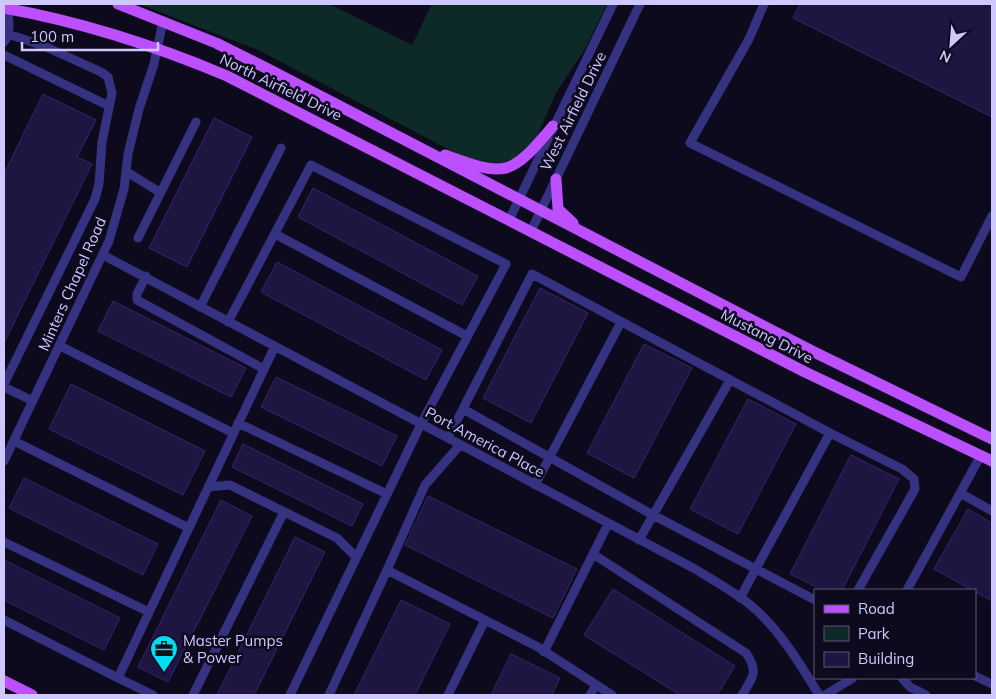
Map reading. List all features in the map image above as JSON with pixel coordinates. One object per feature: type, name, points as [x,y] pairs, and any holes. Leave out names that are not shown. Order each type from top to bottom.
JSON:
[{"type":"main road","name":"North Airfield Drive","points":[[118,4],[216,43],[540,211]]},
{"type":"main road","name":"North Airfield Drive","points":[[5,8],[56,18],[157,47],[250,87],[531,231]]},
{"type":"main road","points":[[399,137],[478,168],[506,170],[519,163],[530,153],[553,126]]},
{"type":"main road","points":[[556,179],[555,197],[558,210],[566,219],[652,270]]},
{"type":"main road","name":"Mustang Drive","points":[[540,211],[812,352],[992,439]]},
{"type":"main road","name":"Mustang Drive","points":[[531,231],[804,372],[992,461]]},
{"type":"main road","points":[[4,681],[32,695]]},
{"type":"street","name":"West Airfield Drive","points":[[508,220],[613,4]]},
{"type":"street","name":"West Airfield Drive","points":[[531,231],[640,4]]},
{"type":"street","points":[[764,4],[749,39],[690,144],[961,277],[992,216]]},
{"type":"street","points":[[5,8],[10,19],[6,38],[44,46],[108,77],[112,93],[102,142],[99,184],[94,199],[4,386],[33,401]]},
{"type":"street","name":"Minters Chapel Road","points":[[4,461],[7,448],[14,441],[103,255],[120,210],[127,172],[128,154],[163,21]]},
{"type":"street","points":[[4,55],[109,106]]},
{"type":"street","points":[[138,238],[196,122]]},
{"type":"street","points":[[200,307],[281,148]]},
{"type":"street","points":[[228,322],[311,165],[506,264],[421,424],[290,695]]},
{"type":"street","points":[[127,172],[161,193]]},
{"type":"street","points":[[274,234],[467,336]]},
{"type":"street","name":"Port America Place","points":[[103,255],[146,276],[228,322],[695,570],[740,598],[765,620],[787,645],[819,695]]},
{"type":"street","points":[[448,438],[532,274],[830,433],[902,469],[914,479],[915,489],[859,589]]},
{"type":"street","points":[[146,276],[137,294],[137,300],[264,369]]},
{"type":"street","points":[[535,485],[621,322]]},
{"type":"street","points":[[60,346],[233,433]]},
{"type":"street","points":[[118,678],[275,346]]},
{"type":"street","points":[[639,540],[730,380]]},
{"type":"street","points":[[463,409],[653,515],[814,599]]},
{"type":"street","points":[[238,423],[386,494]]},
{"type":"street","points":[[740,598],[830,433]]},
{"type":"street","points":[[14,441],[189,528]]},
{"type":"street","points":[[328,695],[425,485],[460,445]]},
{"type":"street","points":[[909,589],[981,455]]},
{"type":"street","points":[[208,487],[230,485],[337,538],[356,557]]},
{"type":"street","points":[[960,493],[992,511]]},
{"type":"street","points":[[193,695],[284,512]]},
{"type":"street","points":[[544,652],[608,524]]},
{"type":"street","points":[[4,542],[149,612]]},
{"type":"street","points":[[593,554],[746,653],[753,664],[754,676],[742,695]]},
{"type":"street","points":[[387,570],[544,652],[612,695]]},
{"type":"street","points":[[4,620],[153,695]]},
{"type":"street","points":[[448,695],[485,620]]},
{"type":"street","points":[[976,676],[992,684]]},
{"type":"street","points":[[825,695],[851,679]]},
{"type":"street","points":[[903,679],[910,687],[926,695]]},
{"type":"street","points":[[590,695],[596,685]]},
{"type":"green space","points":[[139,4],[329,4],[412,45],[432,4],[607,4],[585,49],[556,93],[535,141],[516,158],[494,165],[473,162],[258,50]]},
{"type":"building","points":[[800,4],[992,4],[992,117],[793,18]]},
{"type":"building","points":[[43,94],[96,120],[77,157],[92,164],[4,343],[4,174]]},
{"type":"building","points":[[214,118],[252,137],[187,267],[149,248]]},
{"type":"building","points":[[313,188],[478,276],[462,305],[298,217]]},
{"type":"building","points":[[277,262],[442,350],[426,380],[261,292]]},
{"type":"building","points":[[540,288],[588,313],[531,423],[483,398]]},
{"type":"building","points":[[113,301],[246,368],[231,397],[98,331]]},
{"type":"building","points":[[644,344],[692,368],[634,478],[587,453]]},
{"type":"building","points":[[276,377],[397,436],[382,466],[261,407]]},
{"type":"building","points":[[71,384],[205,451],[183,495],[49,429]]},
{"type":"building","points":[[748,399],[796,424],[738,534],[690,509]]},
{"type":"building","points":[[243,444],[363,504],[352,526],[232,467]]},
{"type":"building","points":[[851,455],[899,479],[843,589],[820,589],[790,574]]},
{"type":"building","points":[[24,478],[158,544],[143,575],[9,508]]},
{"type":"building","points":[[428,496],[577,569],[553,618],[405,545]]},
{"type":"building","points":[[221,500],[252,516],[168,682],[138,667]]},
{"type":"building","points":[[968,509],[992,523],[992,601],[976,592],[976,589],[970,589],[934,569]]},
{"type":"building","points":[[295,537],[325,552],[254,695],[217,695]]},
{"type":"building","points":[[4,560],[120,618],[104,650],[4,600]]},
{"type":"building","points":[[613,589],[735,666],[717,695],[680,695],[584,635]]},
{"type":"building","points":[[401,600],[450,624],[415,695],[354,695]]},
{"type":"building","points":[[511,654],[560,678],[552,695],[491,695]]},
{"type":"place","name":"Master Pumps & Power","points":[[164,673]]}]
